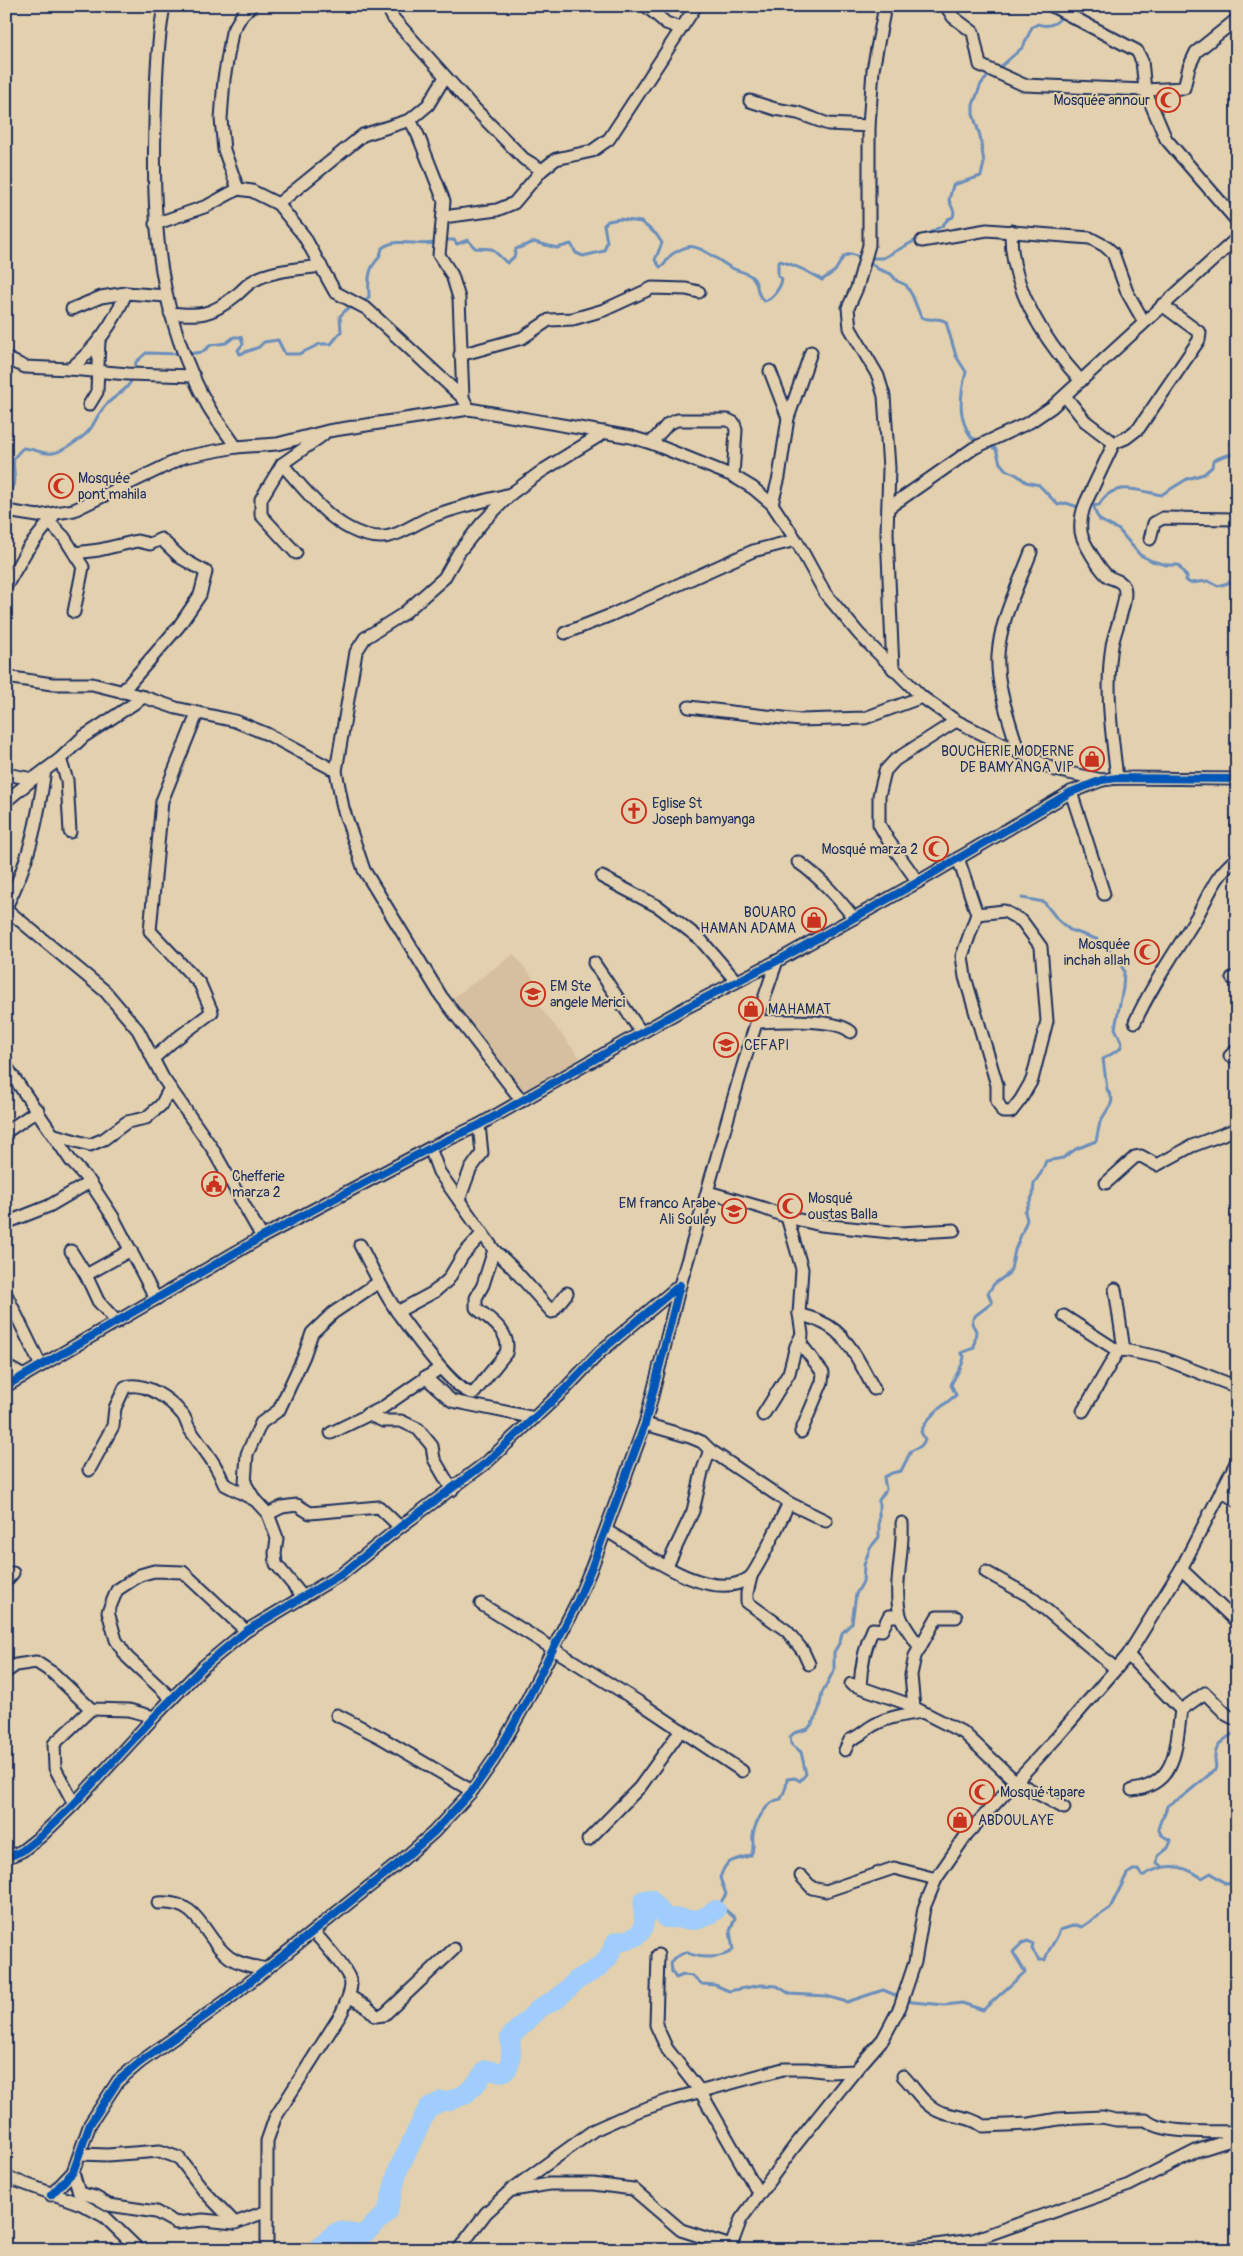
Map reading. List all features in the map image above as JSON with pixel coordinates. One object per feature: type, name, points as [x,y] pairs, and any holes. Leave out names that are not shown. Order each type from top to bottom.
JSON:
[{"type":"street","points":[[164,6],[160,26],[156,92],[155,224],[166,296],[170,313],[194,376],[209,406],[236,447]]},
{"type":"street","points":[[238,189],[224,150],[222,119],[224,79],[232,32],[242,15],[251,6]]},
{"type":"street","points":[[387,6],[393,18],[445,77],[524,159],[542,170]]},
{"type":"street","points":[[646,6],[666,23],[680,28]]},
{"type":"street","points":[[443,217],[497,210],[514,203],[542,170],[556,159],[592,152],[609,139],[696,6]]},
{"type":"street","points":[[884,6],[873,70],[869,126],[869,244],[863,270],[848,308],[850,328],[878,376],[884,396],[889,468],[887,534],[893,669]]},
{"type":"street","points":[[946,6],[953,16],[973,32],[980,65],[1024,85],[1145,90],[1184,88],[1189,67],[1196,52],[1237,19]]},
{"type":"street","points":[[1052,6],[1137,51],[1142,61],[1145,90],[1166,139],[1237,221]]},
{"type":"street","points":[[278,204],[363,134],[410,120],[428,105],[445,77]]},
{"type":"street","points":[[750,101],[775,110],[798,113],[828,124],[869,126]]},
{"type":"street","points":[[410,120],[444,200],[439,256],[452,275],[459,298],[462,398]]},
{"type":"street","points":[[155,224],[207,206],[238,189],[252,191],[278,204],[304,236],[335,292],[363,306],[462,398],[469,409]]},
{"type":"street","points":[[922,241],[987,230],[1090,238],[1113,253],[1128,292],[1144,322]]},
{"type":"street","points":[[1011,231],[1011,250],[1020,286],[1039,325],[1055,349],[1081,381]]},
{"type":"street","points":[[888,508],[974,448],[1030,422],[1065,396],[1237,238]]},
{"type":"street","points":[[170,313],[194,316],[209,314],[254,281],[273,274],[321,266]]},
{"type":"street","points":[[460,355],[522,338],[549,320],[573,319],[604,310],[652,288],[686,289],[699,292]]},
{"type":"street","points":[[72,309],[101,297],[126,293],[166,296]]},
{"type":"street","points":[[70,369],[84,358],[117,316],[126,293]]},
{"type":"street","points":[[1117,778],[1108,700],[1110,657],[1114,633],[1126,595],[1124,586],[1101,569],[1081,534],[1084,507],[1114,443],[1126,438],[1139,428],[1198,340],[1200,333],[1162,305]]},
{"type":"street","points":[[89,405],[97,392],[99,340]]},
{"type":"street","points":[[772,504],[779,477],[788,418],[811,352]]},
{"type":"street","points":[[6,358],[25,367],[98,370],[128,374],[194,376]]},
{"type":"street","points":[[770,371],[788,418]]},
{"type":"street","points":[[1065,396],[1086,421],[1114,443]]},
{"type":"street","points":[[9,512],[53,518],[74,510],[184,457],[236,447],[278,444],[328,431],[469,409],[606,432],[651,443],[733,476],[754,488],[772,504],[796,540],[825,593],[859,634],[922,697],[956,720],[1055,770],[1102,780]]},
{"type":"street","points":[[651,443],[668,424],[677,420],[728,420],[734,423],[736,430],[733,476]]},
{"type":"street","points":[[296,553],[261,515],[262,499],[282,464],[328,431]]},
{"type":"street","points":[[522,1101],[441,996],[364,870],[343,808],[336,771],[356,652],[365,638],[403,614],[444,578],[459,552],[482,523],[512,493],[542,471],[606,432]]},
{"type":"street","points":[[282,464],[332,516],[355,532],[381,538],[433,516],[512,493]]},
{"type":"street","points":[[53,518],[83,567],[74,612]]},
{"type":"street","points":[[6,586],[27,550],[53,518]]},
{"type":"street","points":[[1150,539],[1154,523],[1163,518],[1237,519]]},
{"type":"street","points":[[75,552],[99,550],[137,540],[150,544],[162,539],[181,558],[206,572],[200,595],[179,626],[122,692]]},
{"type":"street","points":[[565,633],[620,611],[753,552],[796,540]]},
{"type":"street","points":[[1019,753],[1001,688],[998,657],[1001,634],[1031,552]]},
{"type":"street","points":[[6,677],[52,684],[92,684],[144,697],[198,714],[235,721],[267,734],[336,771]]},
{"type":"street","points":[[6,801],[60,759],[83,737],[144,697]]},
{"type":"street","points":[[689,707],[800,720],[865,718],[922,697]]},
{"type":"street","points":[[153,1059],[212,1012],[200,984],[150,931],[162,801],[198,714]]},
{"type":"street","points":[[918,882],[879,824],[879,796],[885,770],[895,760],[956,720]]},
{"type":"street","points":[[60,759],[67,780],[70,832]]},
{"type":"street","points":[[45,770],[37,822],[29,852],[18,884],[6,908],[105,991],[138,1030],[170,1088],[212,1148],[262,1237]]},
{"type":"street","points":[[6,774],[33,779]]},
{"type":"street","points":[[6,1386],[262,1237],[430,1148],[479,1125],[642,1032],[736,981],[778,961],[918,882],[1071,792],[1102,780],[1117,778],[1237,779]]},
{"type":"street","points":[[1071,792],[1104,894]]},
{"type":"street","points":[[958,858],[977,914],[962,956],[965,977],[996,1085],[997,1101],[1003,1112],[1011,1112],[1032,1080],[1047,1021],[1041,947],[1022,921],[1004,911],[977,914]]},
{"type":"street","points":[[1135,1022],[1148,993],[1198,914],[1216,878],[1237,858]]},
{"type":"street","points":[[798,862],[813,872],[829,887],[854,918]]},
{"type":"street","points":[[602,877],[659,907],[700,939],[736,981]]},
{"type":"street","points":[[51,2195],[73,2172],[90,2124],[118,2081],[139,2063],[226,2002],[400,1862],[434,1832],[472,1791],[493,1761],[578,1600],[606,1531],[645,1424],[680,1285],[708,1192],[721,1139],[778,961]]},
{"type":"street","points":[[594,963],[642,1032]]},
{"type":"street","points":[[757,1022],[825,1023],[847,1028],[851,1032]]},
{"type":"street","points":[[6,1066],[113,1217],[156,1299]]},
{"type":"street","points":[[55,1135],[90,1145],[127,1122],[146,1118],[161,1105],[170,1088]]},
{"type":"street","points":[[6,1132],[38,1110]]},
{"type":"street","points":[[459,1200],[470,1170],[482,1153],[479,1125]]},
{"type":"street","points":[[1106,1184],[1135,1157],[1141,1156],[1157,1165],[1192,1146],[1237,1128]]},
{"type":"street","points":[[430,1148],[438,1172],[482,1234],[494,1250],[552,1312],[568,1293]]},
{"type":"street","points":[[6,1223],[49,1206],[90,1182]]},
{"type":"street","points":[[708,1192],[763,1208],[787,1218],[821,1225],[900,1233],[954,1230]]},
{"type":"street","points":[[787,1218],[802,1269],[799,1314],[802,1334],[801,1344],[823,1373],[822,1382],[801,1432]]},
{"type":"street","points":[[398,1312],[434,1292],[448,1280],[463,1255],[482,1234]]},
{"type":"street","points":[[360,1245],[379,1282],[398,1312],[440,1368],[466,1392],[471,1394],[477,1391],[506,1353],[508,1346],[505,1336],[476,1308],[476,1298],[483,1285],[494,1250]]},
{"type":"street","points":[[86,1275],[131,1250]]},
{"type":"street","points":[[71,1251],[86,1275],[98,1301],[117,1322]]},
{"type":"street","points":[[303,1597],[276,1564],[274,1553],[277,1538],[268,1514],[255,1500],[245,1483],[247,1454],[261,1423],[279,1410],[304,1356],[312,1333],[333,1313],[379,1282]]},
{"type":"street","points":[[6,1858],[22,1851],[41,1836],[74,1804],[204,1666],[246,1631],[343,1573],[400,1527],[487,1462],[565,1389],[600,1352],[680,1285]]},
{"type":"street","points":[[1083,1411],[1121,1350],[1114,1289]]},
{"type":"street","points":[[6,1294],[41,1366]]},
{"type":"street","points":[[799,1314],[822,1322],[836,1331],[848,1344],[874,1389]]},
{"type":"street","points":[[1064,1316],[1121,1350],[1159,1357],[1237,1387]]},
{"type":"street","points":[[763,1415],[789,1373],[796,1346],[802,1334]]},
{"type":"street","points":[[6,1366],[24,1376]]},
{"type":"street","points":[[331,1433],[382,1408],[440,1368]]},
{"type":"street","points":[[425,1377],[452,1401],[535,1418]]},
{"type":"street","points":[[89,1470],[113,1426],[115,1408],[125,1387],[132,1385],[145,1388],[167,1399],[184,1415],[188,1427],[219,1470],[224,1484],[255,1500]]},
{"type":"street","points":[[367,1414],[383,1421],[401,1420],[418,1429],[432,1446],[434,1459],[452,1490]]},
{"type":"street","points":[[645,1424],[702,1442],[710,1450],[789,1503],[826,1521]]},
{"type":"street","points":[[667,1566],[693,1511],[702,1472],[710,1450]]},
{"type":"street","points":[[511,2190],[549,2184],[592,2184],[633,2189],[681,2230],[732,2248],[741,2218],[855,2071],[883,2039],[900,2007],[907,1988],[915,1962],[924,1908],[936,1879],[967,1834],[1058,1736],[1128,1655],[1181,1569],[1237,1461]]},
{"type":"street","points":[[1221,1491],[1237,1501]]},
{"type":"street","points":[[789,1503],[751,1577],[747,1602],[787,1631],[803,1651],[810,1664]]},
{"type":"street","points":[[268,1514],[282,1507],[297,1505],[310,1513],[379,1507],[400,1527]]},
{"type":"street","points":[[902,1522],[901,1564],[897,1587],[900,1616],[920,1648]]},
{"type":"street","points":[[606,1531],[667,1566],[702,1583],[722,1587],[751,1577]]},
{"type":"street","points":[[1181,1569],[1237,1622]]},
{"type":"street","points":[[172,1699],[133,1664],[116,1640],[108,1612],[117,1590],[140,1575],[154,1571],[183,1572],[246,1631]]},
{"type":"street","points":[[986,1572],[1031,1597],[1116,1669]]},
{"type":"street","points":[[481,1604],[681,1730],[742,1771]]},
{"type":"street","points":[[900,1616],[889,1616],[882,1630],[873,1629],[867,1642],[855,1686],[918,1710],[964,1733],[977,1743],[1015,1781],[1064,1808]]},
{"type":"street","points":[[918,1710],[911,1675],[915,1656],[937,1617],[956,1617]]},
{"type":"street","points":[[1128,1655],[1181,1710]]},
{"type":"street","points":[[6,1672],[16,1665],[36,1662],[53,1673],[91,1709],[129,1710],[154,1717]]},
{"type":"street","points":[[1132,1790],[1146,1788],[1162,1777],[1171,1767],[1181,1710],[1205,1693],[1227,1715],[1237,1720]]},
{"type":"street","points":[[74,1804],[55,1768],[54,1744],[91,1709]]},
{"type":"street","points":[[845,1750],[850,1740],[861,1736],[870,1728],[897,1716],[918,1710]]},
{"type":"street","points":[[337,1716],[380,1737],[472,1791]]},
{"type":"street","points":[[588,1840],[640,1787],[681,1730]]},
{"type":"street","points":[[801,1876],[812,1888],[826,1891],[894,1868],[936,1879]]},
{"type":"street","points":[[158,1903],[171,1902],[186,1907],[198,1918],[218,1947],[229,1957],[241,1964],[266,1968]]},
{"type":"street","points":[[267,2250],[265,2212],[267,2141],[275,2118],[341,2014],[349,1996],[351,1983],[347,1973],[314,1932]]},
{"type":"street","points":[[349,1996],[367,2007],[376,2016],[384,2016],[454,1949]]},
{"type":"street","points":[[658,1955],[656,2026],[667,2049],[700,2091],[759,2194]]},
{"type":"street","points":[[451,2250],[459,2247],[486,2213],[511,2190],[594,2130],[632,2113],[700,2091],[782,2069],[807,2069],[830,2072],[855,2071]]},
{"type":"street","points":[[903,2076],[914,2087],[923,2101],[930,2106],[943,2113],[962,2116],[966,2120],[988,2127],[1018,2123],[1030,2124],[1058,2119],[1102,2117],[1116,2120],[1146,2120],[1150,2124],[1180,2132],[1237,2132]]},
{"type":"street","points":[[898,2250],[973,2240],[1129,2185],[1196,2151],[1237,2138]]},
{"type":"street","points":[[80,2154],[107,2155],[160,2151],[179,2158],[204,2191],[235,2223]]},
{"type":"street","points":[[73,2172],[79,2193],[96,2197],[109,2205],[156,2212],[176,2224],[203,2220],[235,2223],[265,2212]]},
{"type":"street","points":[[6,2177],[51,2195],[81,2204],[106,2218],[139,2250]]},
{"type":"shaded area","points":[[514,954],[539,986],[530,994],[580,1058],[522,1097],[450,1000]]},
{"type":"waterway","points":[[997,70],[1023,47],[1032,27],[1038,24],[1045,26],[1052,24],[1058,21],[1062,15]]},
{"type":"waterway","points":[[868,258],[883,258],[942,226],[948,219],[953,217],[954,212],[949,200],[953,185],[981,176],[984,163],[980,136],[973,114],[973,105],[981,84],[991,73]]},
{"type":"waterway","points":[[444,240],[454,240],[457,244],[468,240],[475,248],[492,249],[507,263],[514,257],[516,249],[534,242],[557,248],[571,244],[576,253],[583,256],[604,251],[607,242],[604,225],[608,221],[620,219],[641,222],[656,234],[662,243],[655,260],[660,267],[665,264],[670,256],[678,251],[687,247],[697,248],[750,276],[755,281],[761,299],[764,301],[773,296],[780,286],[782,279],[778,276],[778,264],[780,261],[797,267],[822,280],[835,271],[844,256],[851,254],[862,258]]},
{"type":"waterway","points":[[361,304],[369,297],[369,274],[381,254],[382,248],[402,242],[424,244],[438,242]]},
{"type":"waterway","points":[[867,260],[878,269],[891,274],[897,281],[906,285],[921,317],[940,319],[946,322],[956,356],[966,372],[961,398],[964,423],[972,438],[982,441]]},
{"type":"waterway","points":[[188,354],[202,352],[211,345],[226,343],[234,337],[241,337],[243,344],[238,350],[240,354],[259,347],[264,342],[278,340],[285,354],[299,354],[320,344],[331,344],[341,332],[340,316],[347,309],[356,307]]},
{"type":"waterway","points":[[134,371],[136,362],[146,353],[181,354]]},
{"type":"waterway","points":[[10,496],[14,482],[13,463],[15,457],[23,448],[49,453],[57,452],[74,443],[91,428],[99,413],[125,389],[133,377]]},
{"type":"waterway","points":[[986,445],[996,449],[1000,463],[1006,470],[1026,482],[1039,485],[1058,505],[1066,503],[1081,508]]},
{"type":"waterway","points":[[1087,506],[1099,505],[1105,497],[1119,489],[1161,495],[1187,479],[1204,474],[1212,467],[1213,461],[1228,455],[1237,455]]},
{"type":"waterway","points":[[6,492],[10,496],[6,506]]},
{"type":"waterway","points":[[1094,506],[1100,520],[1119,530],[1140,555],[1167,565],[1178,565],[1187,577],[1186,580],[1190,583],[1208,581],[1218,586],[1231,582],[1237,584]]},
{"type":"waterway","points":[[716,1910],[726,1894],[720,1878],[725,1866],[732,1861],[751,1855],[754,1830],[763,1812],[771,1803],[781,1799],[787,1779],[795,1778],[800,1781],[806,1774],[801,1752],[791,1744],[790,1737],[794,1733],[808,1729],[814,1721],[819,1709],[822,1693],[834,1670],[834,1652],[840,1642],[842,1633],[852,1623],[856,1594],[863,1582],[864,1565],[870,1548],[879,1537],[879,1500],[886,1490],[884,1477],[901,1471],[911,1451],[921,1446],[925,1440],[921,1432],[927,1421],[956,1395],[951,1385],[963,1363],[964,1356],[961,1353],[974,1348],[976,1331],[972,1323],[973,1319],[992,1303],[988,1293],[994,1284],[1008,1274],[1011,1269],[1015,1250],[1027,1220],[1025,1212],[1033,1195],[1034,1183],[1046,1161],[1063,1158],[1076,1149],[1096,1141],[1100,1122],[1111,1104],[1112,1099],[1107,1089],[1103,1059],[1120,1049],[1122,1044],[1115,1028],[1123,988],[1124,971],[1118,958],[1099,940],[1070,930],[1058,920],[1044,902],[1022,898]]},
{"type":"waterway","points":[[1162,1866],[1157,1863],[1158,1856],[1168,1848],[1171,1841],[1159,1831],[1167,1806],[1182,1797],[1215,1770],[1216,1750],[1225,1739],[1237,1732]]},
{"type":"waterway","points":[[1237,1865],[1235,1866],[1237,1880]]},
{"type":"waterway","points":[[717,1910],[723,1908],[735,1918],[730,1931],[733,1950],[723,1955],[710,1957],[697,1956],[686,1952],[674,1958],[671,1962],[672,1972],[676,1978],[683,1975],[693,1976],[702,1984],[715,1985],[729,1991],[761,1985],[777,1986],[790,1994],[826,1996],[847,2002],[883,1990],[912,2002],[945,2005],[962,2003],[983,2010],[1025,1972],[1013,1952],[1022,1943],[1028,1941],[1033,1944],[1032,1949],[1039,1960],[1045,1960],[1060,1930],[1076,1925],[1082,1927],[1110,1908],[1127,1874],[1133,1870],[1138,1870],[1142,1876],[1158,1869],[1172,1866],[1180,1867],[1202,1878],[1211,1873],[1226,1884],[1236,1883],[1237,1881]]},
{"type":"waterway","points":[[316,2250],[340,2231],[358,2235],[365,2233],[387,2213],[398,2170],[428,2108],[442,2101],[449,2101],[464,2095],[475,2085],[486,2070],[502,2072],[506,2070],[511,2057],[510,2037],[541,2007],[557,1999],[577,1980],[598,1968],[608,1958],[616,1942],[631,1939],[639,1934],[644,1920],[644,1900],[650,1899],[666,1918],[696,1920],[716,1910]]},
{"type":"cycle path","points":[[6,1386],[262,1237],[430,1148],[479,1125],[685,1008],[777,961],[918,882],[1071,792],[1102,780],[1117,778],[1237,779]]},
{"type":"cycle path","points":[[6,1858],[22,1851],[41,1836],[74,1804],[204,1666],[246,1631],[343,1573],[400,1527],[487,1462],[565,1389],[600,1352],[680,1285],[645,1424],[591,1569],[578,1600],[525,1704],[493,1761],[472,1791],[434,1832],[400,1862],[226,2001],[139,2063],[118,2081],[90,2124],[73,2172],[51,2195]]},
{"type":"place","name":"Mosquée annour","points":[[1168,100]]},
{"type":"place","name":"Mosquée pont mahila","points":[[61,486]]},
{"type":"place","name":"BOUCHERIE MODERNE DE BAMYANGA VIP","points":[[1092,759]]},
{"type":"place","name":"Eglise St Joseph bamyanga","points":[[634,811]]},
{"type":"place","name":"Mosqué marza 2","points":[[936,849]]},
{"type":"place","name":"BOUARO HAMAN ADAMA","points":[[814,920]]},
{"type":"place","name":"Mosquée inchah allah","points":[[1147,952]]},
{"type":"place","name":"EM Ste angele Merici","points":[[533,994]]},
{"type":"place","name":"MAHAMAT","points":[[751,1009]]},
{"type":"place","name":"CEFAPI","points":[[726,1045]]},
{"type":"place","name":"Chefferie marza 2","points":[[214,1184]]},
{"type":"place","name":"Mosqué oustas Balla","points":[[790,1206]]},
{"type":"place","name":"EM franco Arabe Ali Souley","points":[[734,1211]]},
{"type":"place","name":"Mosqué tapare","points":[[982,1792]]},
{"type":"place","name":"ABDOULAYE","points":[[960,1820]]}]
